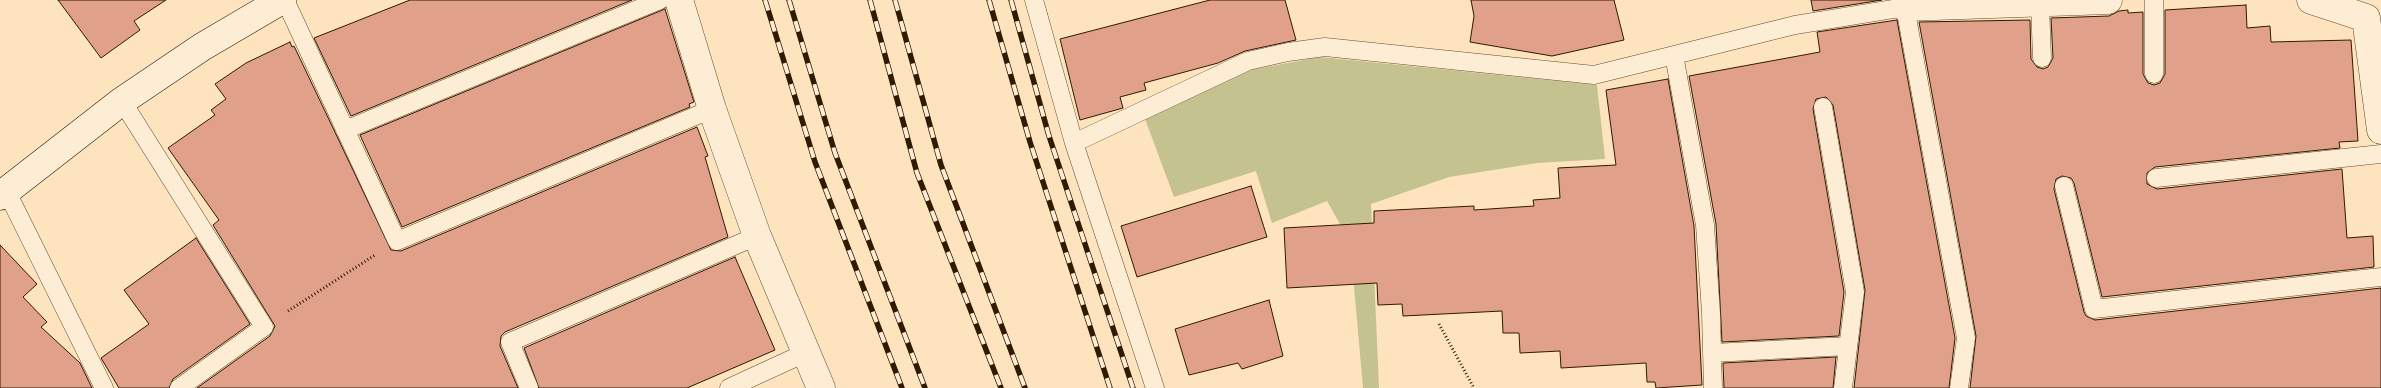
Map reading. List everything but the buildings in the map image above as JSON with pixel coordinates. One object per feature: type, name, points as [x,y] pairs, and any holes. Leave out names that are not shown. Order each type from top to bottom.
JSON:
[{"type":"street","points":[[3,193],[122,101],[202,47],[283,0]]},
{"type":"street","points":[[680,0],[712,108],[757,236],[821,388]]},
{"type":"street","points":[[1905,8],[1948,2],[2040,3],[2108,0]]},
{"type":"street","points":[[2311,0],[2366,18],[2381,130]]},
{"type":"lane","points":[[283,0],[397,241],[712,108]]},
{"type":"lane","points":[[345,130],[660,0]]},
{"type":"lane","points":[[1034,0],[1074,143],[1155,388]]},
{"type":"lane","points":[[2154,0],[2154,74]]},
{"type":"lane","points":[[2040,3],[2042,58]]},
{"type":"lane","points":[[1074,143],[1248,61],[1288,52],[1325,48],[1594,74],[1795,25],[1905,8],[1966,338],[1959,388]]},
{"type":"lane","points":[[1674,55],[1705,225],[1713,353],[1713,388]]},
{"type":"lane","points":[[122,101],[264,327],[179,388]]},
{"type":"lane","points":[[1823,107],[1855,292],[1843,388]]},
{"type":"lane","points":[[2156,178],[2381,154]]},
{"type":"lane","points":[[2064,186],[2094,309],[2381,277]]},
{"type":"lane","points":[[3,193],[104,388]]},
{"type":"lane","points":[[529,388],[510,342],[757,236]]},
{"type":"lane","points":[[1713,353],[1848,346]]},
{"type":"lane","points":[[729,388],[805,353]]},
{"type":"path","points":[[264,327],[397,241]]},
{"type":"path","points":[[1439,324],[1474,388]]},
{"type":"shaded area","points":[[1320,57],[1597,85],[1605,159],[1537,163],[1449,177],[1371,204],[1379,388],[1363,388],[1352,264],[1344,231],[1327,201],[1272,223],[1256,171],[1174,197],[1145,119],[1250,70]]},
{"type":"railway","points":[[765,0],[815,162],[902,388]]},
{"type":"railway","points":[[789,0],[835,153],[925,388]]},
{"type":"railway","points":[[870,0],[917,173],[1001,388]]},
{"type":"railway","points":[[895,0],[941,165],[1025,388]]},
{"type":"railway","points":[[989,0],[1030,142],[1110,388]]},
{"type":"railway","points":[[1011,0],[1049,136],[1133,388]]}]
